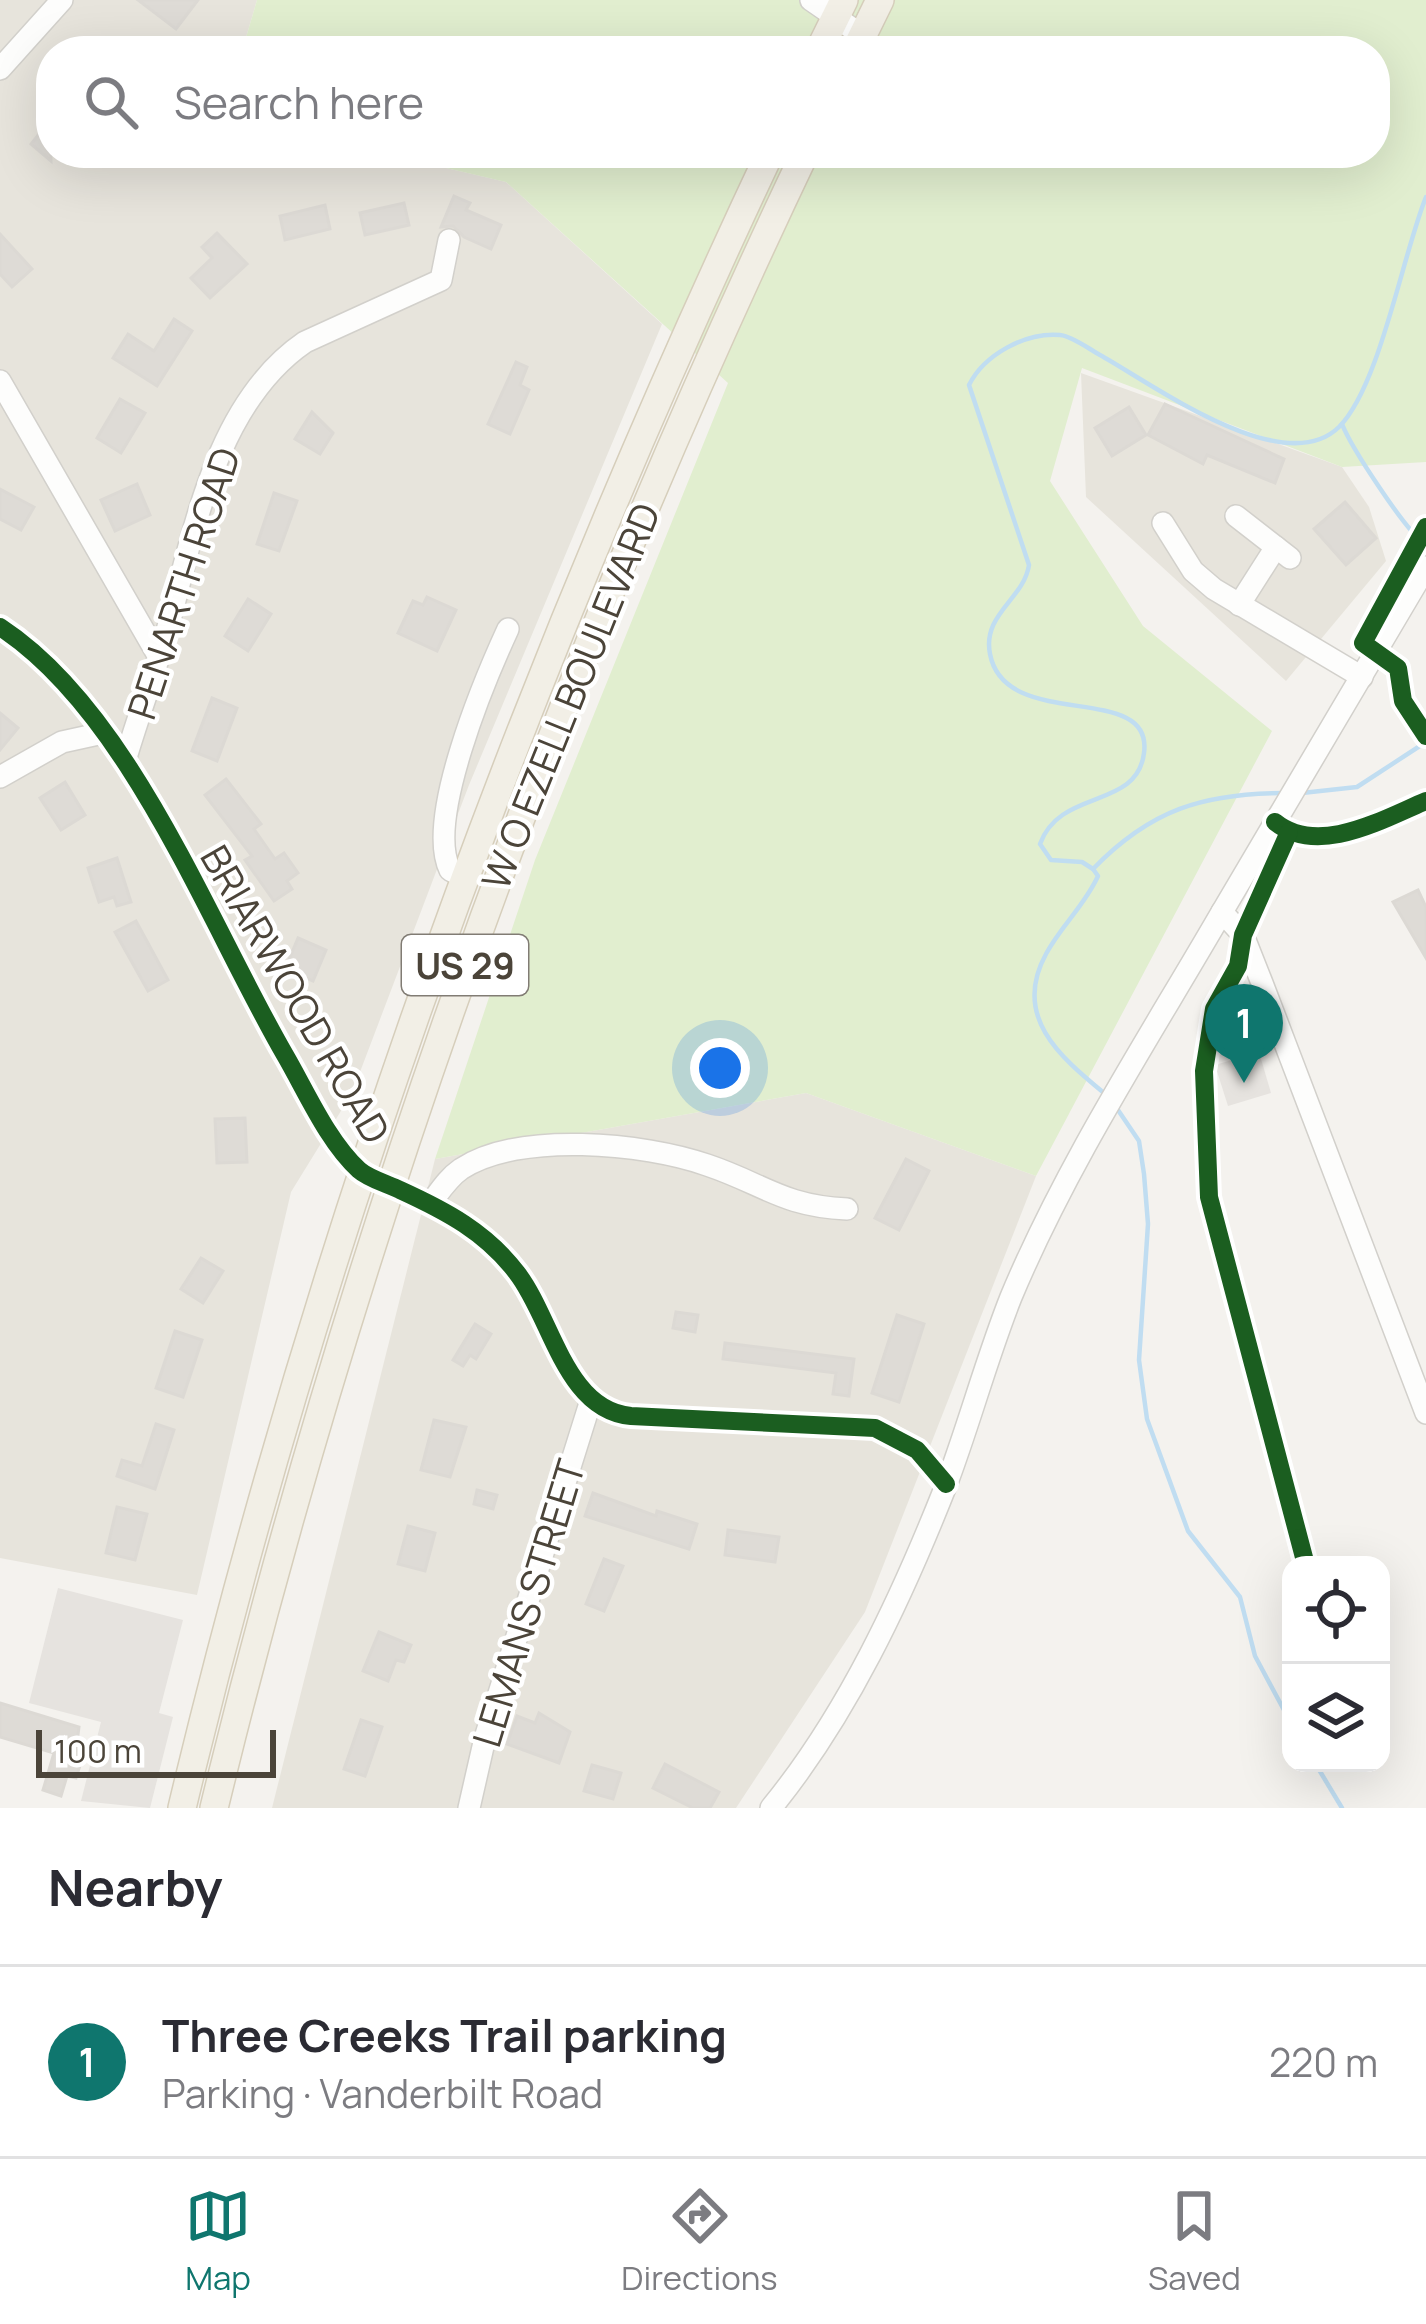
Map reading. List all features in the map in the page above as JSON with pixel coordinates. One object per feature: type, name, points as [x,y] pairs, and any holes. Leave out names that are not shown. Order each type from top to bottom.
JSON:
[{"type":"main road","points":[[862,36],[880,0]]},
{"type":"main road","name":"W O EZELL BOULEVARD","points":[[182,1808],[278,1437],[360,1171],[568,605],[763,168]]},
{"type":"main road","name":"W O EZELL BOULEVARD","points":[[214,1808],[308,1448],[391,1185],[492,892],[612,584],[799,168]]},
{"type":"main road","points":[[711,278],[740,291]]},
{"type":"main road","points":[[463,881],[492,892]]},
{"type":"street","points":[[0,69],[62,0]]},
{"type":"street","points":[[811,0],[839,10],[855,36]]},
{"type":"street","name":"PENARTH ROAD","points":[[125,761],[206,496],[242,412],[289,353],[441,280],[448,240]]},
{"type":"street","points":[[0,381],[159,657]]},
{"type":"street","points":[[1236,516],[1283,552],[1239,604]]},
{"type":"street","points":[[1163,523],[1203,581],[1362,676]]},
{"type":"street","points":[[770,1808],[867,1659],[946,1484],[1011,1298],[1100,1124],[1426,567]]},
{"type":"street","name":"BRIARWOOD ROAD","points":[[0,627],[44,660],[125,761],[262,1016],[316,1110],[360,1171],[474,1229],[509,1263],[591,1400]]},
{"type":"street","points":[[463,881],[445,856],[447,807],[508,628]]},
{"type":"street","name":"PENARTH ROAD","points":[[0,777],[62,742],[104,733]]},
{"type":"street","points":[[1276,820],[1305,836],[1344,832],[1426,800]]},
{"type":"street","points":[[1222,912],[1243,935],[1426,1413]]},
{"type":"street","points":[[430,1204],[463,1168],[500,1153],[543,1145],[604,1147],[702,1162],[802,1207],[847,1209]]},
{"type":"street","points":[[591,1400],[609,1412],[631,1416],[875,1428],[917,1450],[946,1484]]},
{"type":"street","name":"LEMANS STREET","points":[[470,1808],[492,1715],[591,1400]]},
{"type":"shaded area","points":[[0,0],[257,0],[246,36],[36,36],[36,168],[446,168],[506,182],[662,324],[469,785],[352,1093],[291,1192],[197,1595],[0,1558]]},
{"type":"shaded area","points":[[1081,373],[1342,467],[1369,507],[1386,561],[1286,681],[1086,497]]},
{"type":"shaded area","points":[[1259,1052],[1271,1093],[1228,1106],[1215,1065]]},
{"type":"shaded area","points":[[806,1093],[1036,1176],[865,1612],[736,1808],[272,1808],[435,1159]]},
{"type":"shaded area","points":[[58,1588],[183,1620],[159,1713],[173,1717],[150,1808],[81,1801],[101,1722],[29,1703]]},
{"type":"green space","points":[[257,0],[1426,0],[1426,462],[1342,467],[1082,368],[1050,481],[1143,626],[1272,731],[1036,1176],[806,1093],[435,1159],[535,860],[728,383],[506,182],[446,168],[1390,168],[1390,36],[246,36]]},
{"type":"building","points":[[138,0],[198,0],[176,29]]},
{"type":"building","points":[[454,196],[470,203],[466,210],[501,225],[491,249],[464,237],[453,226],[441,227]]},
{"type":"building","points":[[404,203],[409,225],[365,235],[360,213]]},
{"type":"building","points":[[325,205],[330,229],[285,240],[280,216]]},
{"type":"building","points":[[217,233],[247,264],[210,298],[191,278],[212,258],[202,247]]},
{"type":"building","points":[[0,234],[32,269],[12,287],[0,274]]},
{"type":"building","points":[[174,319],[192,331],[157,386],[113,358],[128,334],[154,351]]},
{"type":"building","points":[[516,362],[527,367],[520,385],[529,390],[510,434],[488,424]]},
{"type":"building","points":[[120,399],[145,413],[121,453],[97,438]]},
{"type":"building","points":[[1165,404],[1284,459],[1275,483],[1207,455],[1203,464],[1148,435]]},
{"type":"building","points":[[1129,407],[1146,435],[1112,456],[1095,428]]},
{"type":"building","points":[[312,412],[333,433],[320,454],[295,439]]},
{"type":"building","points":[[137,484],[150,515],[115,531],[101,500]]},
{"type":"building","points":[[0,489],[34,507],[21,530],[0,519]]},
{"type":"building","points":[[274,493],[297,501],[279,551],[257,544]]},
{"type":"building","points":[[1345,502],[1376,538],[1346,565],[1314,529]]},
{"type":"building","points":[[427,597],[456,610],[437,651],[398,633],[413,601],[423,605]]},
{"type":"building","points":[[248,599],[271,614],[248,651],[225,636]]},
{"type":"building","points":[[212,698],[237,708],[217,761],[192,751]]},
{"type":"building","points":[[0,713],[18,728],[0,750]]},
{"type":"building","points":[[226,779],[261,824],[254,829],[275,859],[284,853],[298,873],[287,881],[292,889],[274,901],[245,860],[252,856],[205,795]]},
{"type":"building","points":[[65,782],[85,815],[61,830],[40,798]]},
{"type":"building","points":[[117,858],[131,902],[117,906],[114,897],[99,902],[88,868]]},
{"type":"building","points":[[1418,890],[1426,907],[1426,958],[1393,902]]},
{"type":"building","points":[[136,921],[168,980],[148,991],[115,932]]},
{"type":"building","points":[[298,938],[326,950],[313,981],[285,969]]},
{"type":"building","points":[[245,1118],[247,1162],[217,1163],[215,1119]]},
{"type":"building","points":[[906,1159],[929,1171],[899,1230],[875,1218]]},
{"type":"building","points":[[201,1258],[223,1271],[203,1303],[181,1289]]},
{"type":"building","points":[[676,1312],[698,1315],[695,1332],[673,1328]]},
{"type":"building","points":[[897,1315],[924,1324],[899,1402],[872,1393]]},
{"type":"building","points":[[475,1324],[491,1334],[476,1359],[470,1355],[463,1366],[453,1360]]},
{"type":"building","points":[[175,1331],[202,1340],[183,1397],[156,1388]]},
{"type":"building","points":[[725,1343],[854,1359],[849,1396],[833,1394],[836,1373],[723,1359]]},
{"type":"building","points":[[434,1420],[466,1427],[450,1477],[421,1470]]},
{"type":"building","points":[[156,1424],[174,1430],[155,1489],[117,1476],[122,1460],[142,1466]]},
{"type":"building","points":[[477,1490],[497,1495],[493,1509],[474,1504]]},
{"type":"building","points":[[593,1493],[656,1516],[657,1511],[697,1524],[689,1549],[585,1516]]},
{"type":"building","points":[[117,1507],[147,1514],[135,1560],[106,1553]]},
{"type":"building","points":[[408,1526],[435,1533],[425,1571],[398,1564]]},
{"type":"building","points":[[728,1530],[779,1537],[775,1562],[725,1555]]},
{"type":"building","points":[[604,1559],[623,1566],[604,1611],[586,1604]]},
{"type":"building","points":[[379,1632],[411,1645],[404,1662],[396,1660],[388,1681],[363,1671]]},
{"type":"building","points":[[0,1703],[79,1727],[76,1750],[84,1753],[76,1778],[67,1776],[61,1796],[43,1790],[54,1753],[0,1737]]},
{"type":"building","points":[[539,1713],[570,1732],[559,1763],[507,1744],[517,1716],[535,1723]]},
{"type":"building","points":[[361,1720],[382,1727],[365,1776],[344,1769]]},
{"type":"building","points":[[665,1764],[719,1792],[710,1808],[693,1808],[653,1788]]},
{"type":"building","points":[[592,1765],[621,1773],[613,1799],[584,1791]]},
{"type":"waterway","points":[[1093,869],[1082,862],[1051,860],[1040,844],[1064,814],[1128,783],[1144,753],[1141,731],[1126,718],[1022,693],[1001,678],[989,640],[1029,565],[969,385],[985,364],[1007,348],[1033,337],[1060,335],[1219,422],[1286,443],[1315,441],[1339,427],[1367,382],[1426,197]]},
{"type":"waterway","points":[[1342,424],[1379,487],[1424,543]]},
{"type":"waterway","points":[[1302,793],[1357,787],[1426,742]]},
{"type":"waterway","points":[[1104,1093],[1045,1033],[1034,997],[1046,954],[1098,876],[1093,869],[1136,832],[1180,809],[1228,797],[1285,793]]},
{"type":"waterway","points":[[1118,1110],[1139,1141],[1144,1174],[1148,1224],[1139,1360],[1147,1419],[1188,1531],[1240,1597],[1255,1656],[1282,1706]]},
{"type":"waterway","points":[[1320,1772],[1342,1808]]},
{"type":"cycle path","points":[[1426,527],[1363,643],[1398,668],[1403,701],[1426,736]]},
{"type":"cycle path","points":[[0,627],[46,664],[89,711],[127,765],[337,1145],[363,1173],[449,1215],[492,1246],[517,1273],[562,1359],[590,1397],[609,1410],[631,1416],[875,1428],[917,1450],[946,1484]]},
{"type":"cycle path","points":[[1275,822],[1292,832],[1330,835],[1371,825],[1426,801]]},
{"type":"cycle path","points":[[1289,832],[1243,935],[1238,966],[1214,1009],[1204,1071],[1209,1197],[1304,1556]]},
{"type":"place","name":"Three Creeks Trail parking","points":[[1244,1083]]}]
